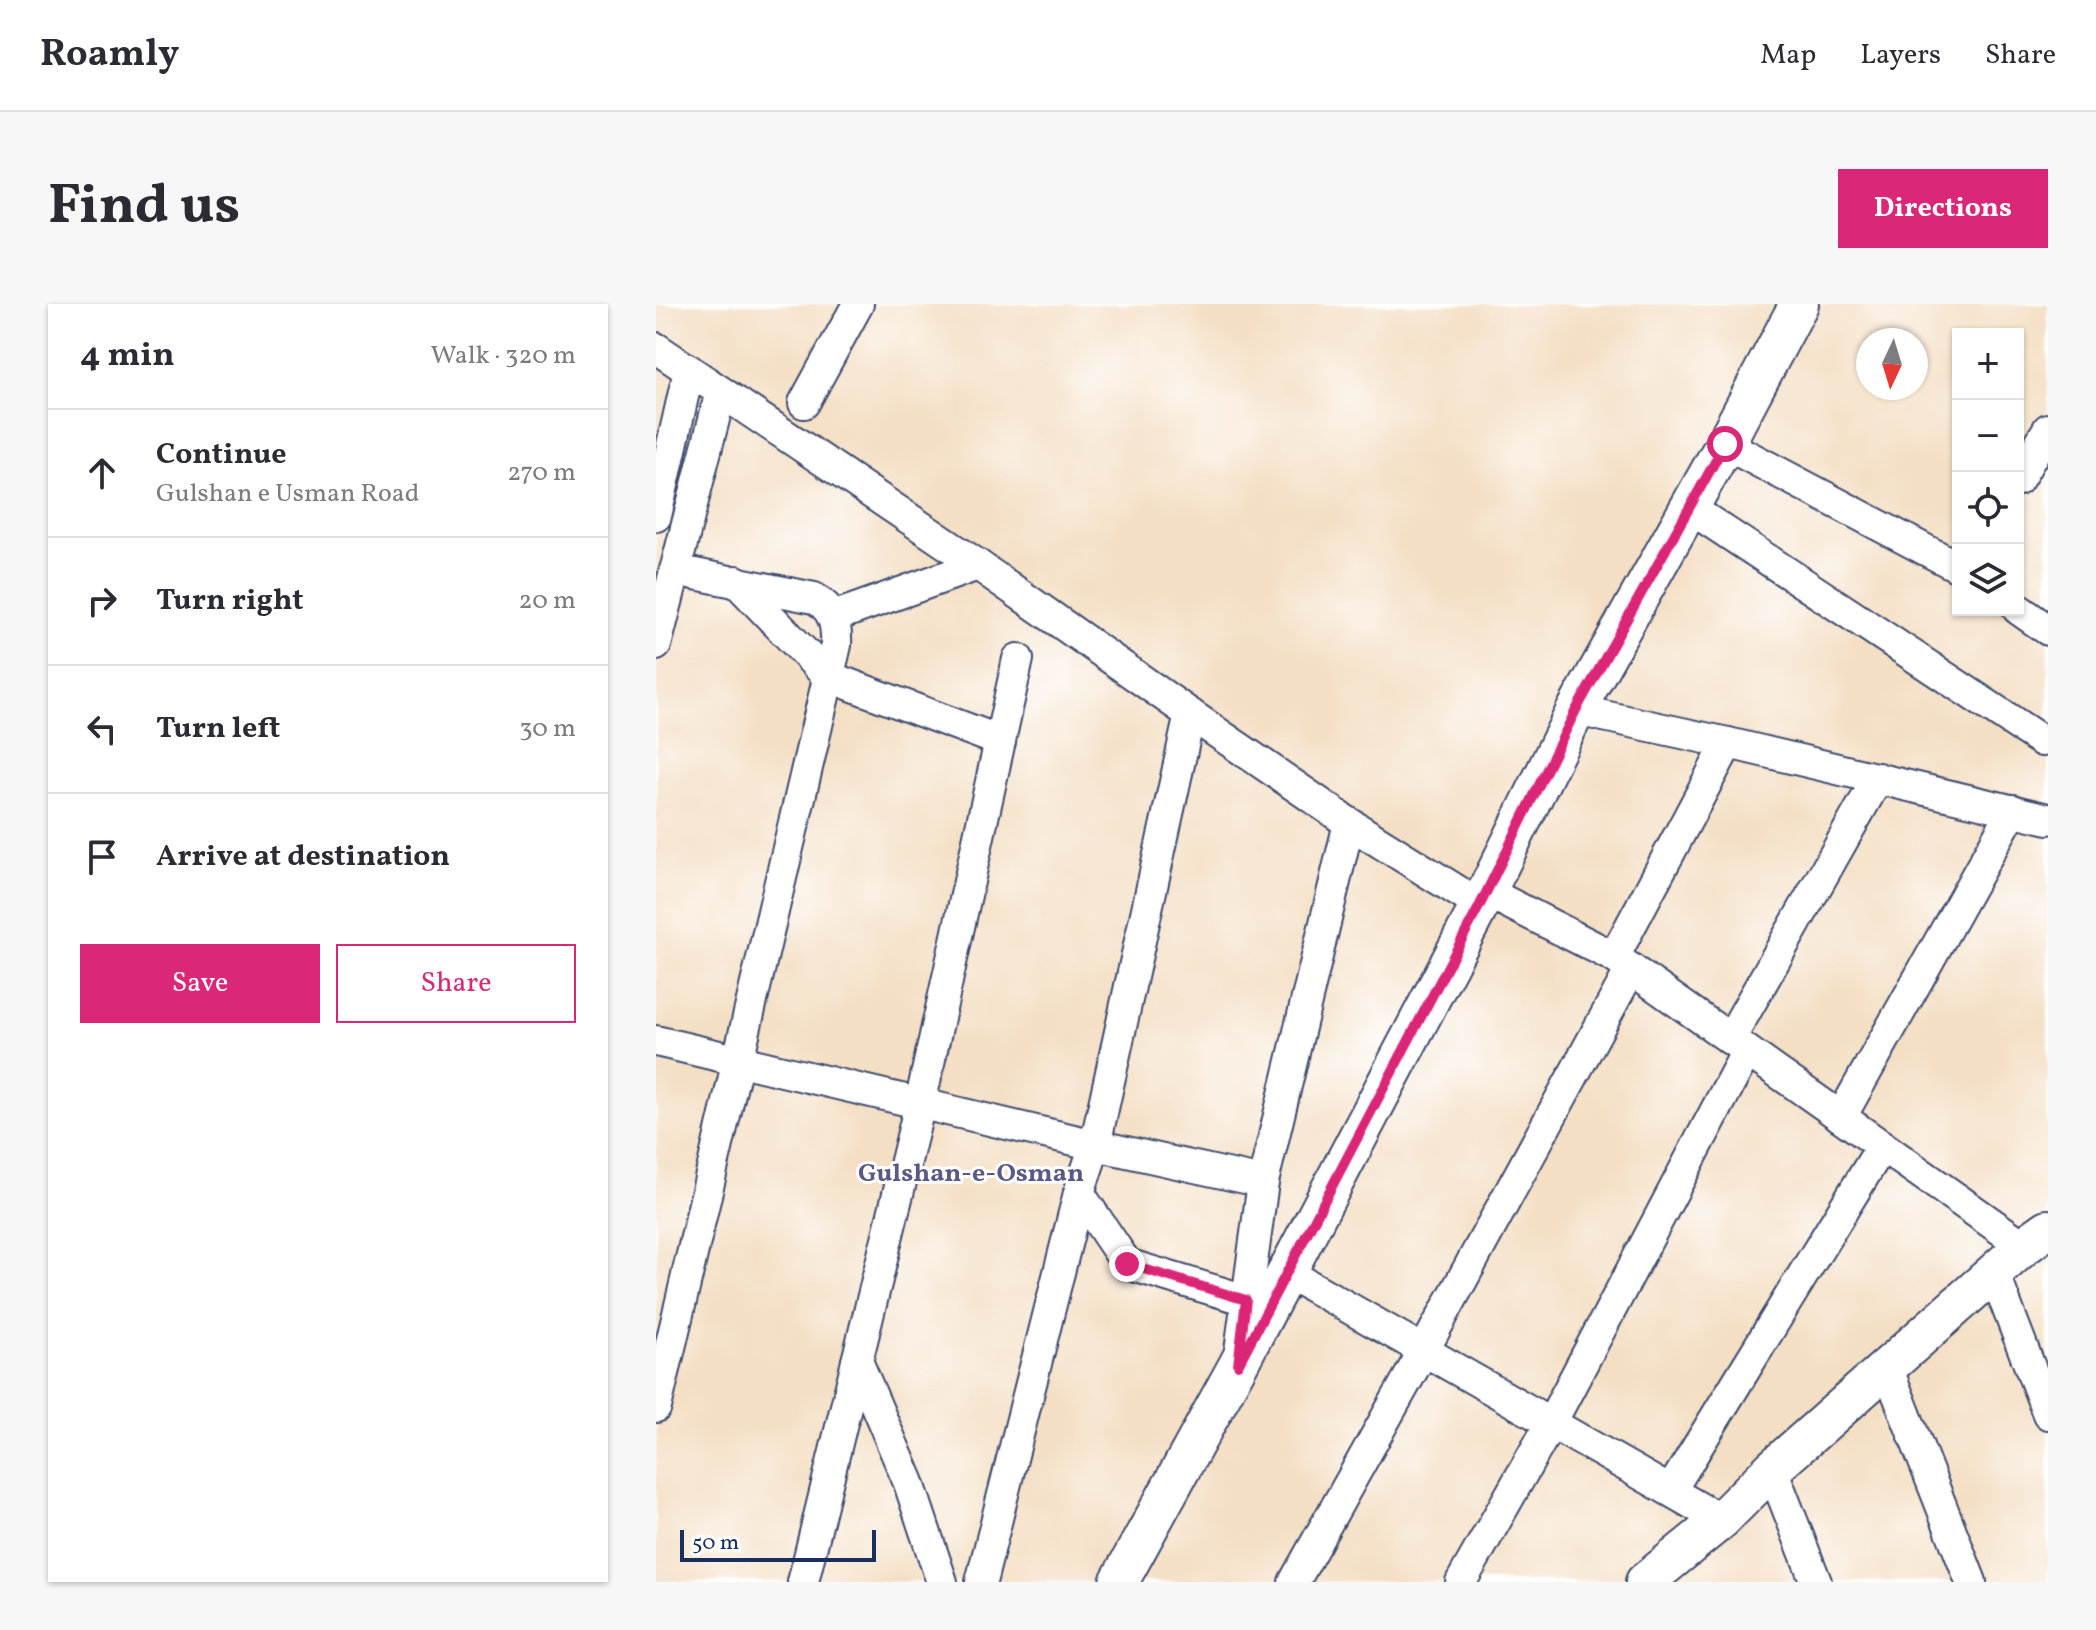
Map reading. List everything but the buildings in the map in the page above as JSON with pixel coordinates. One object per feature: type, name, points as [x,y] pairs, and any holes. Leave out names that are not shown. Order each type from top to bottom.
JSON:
[{"type":"street","points":[[804,403],[858,304]]},
{"type":"street","points":[[1119,1582],[1238,1365],[1484,898],[1576,710],[1725,444],[1799,304]]},
{"type":"street","points":[[656,348],[978,565],[1349,823],[1484,898],[1622,963],[1882,1146],[2036,1238],[1772,1469],[1721,1520],[1655,1578]]},
{"type":"street","points":[[656,516],[689,370]]},
{"type":"street","points":[[656,645],[721,392]]},
{"type":"street","points":[[2023,472],[2048,429]]},
{"type":"street","points":[[1725,444],[1952,564]]},
{"type":"street","points":[[1688,507],[2042,741]]},
{"type":"street","points":[[833,617],[978,565]]},
{"type":"street","points":[[656,1407],[836,645],[837,628],[825,603],[814,598],[675,570]]},
{"type":"street","points":[[736,581],[827,676],[1000,741]]},
{"type":"street","points":[[2024,613],[2048,630]]},
{"type":"street","points":[[803,1582],[920,1104],[1018,659]]},
{"type":"street","points":[[1576,710],[2048,819]]},
{"type":"street","points":[[981,1582],[1079,1193],[1095,1145],[1190,714]]},
{"type":"street","points":[[1294,1582],[1424,1350],[1622,963],[1728,743]]},
{"type":"street","points":[[1461,1582],[1551,1423],[1738,1045],[1878,778]]},
{"type":"street","points":[[1841,1117],[2013,810]]},
{"type":"street","points":[[1238,1365],[1263,1182],[1349,823]]},
{"type":"street","points":[[656,1041],[1263,1182]]},
{"type":"street","points":[[1671,1490],[1882,1146]]},
{"type":"street","points":[[1079,1193],[1127,1264],[1246,1300]]},
{"type":"street","points":[[1286,1272],[1721,1520]]},
{"type":"street","points":[[1994,1273],[2048,1414]]},
{"type":"street","points":[[857,1361],[909,1483],[942,1582]]},
{"type":"street","points":[[1887,1367],[1971,1582]]},
{"type":"street","points":[[1772,1469],[1816,1582]]},
{"type":"district","name":"Gulshan-e-Osman","points":[[971,1174]]},
{"type":"route","points":[[1127,1264],[1246,1300],[1238,1365],[1480,905],[1576,710],[1725,444]]}]
